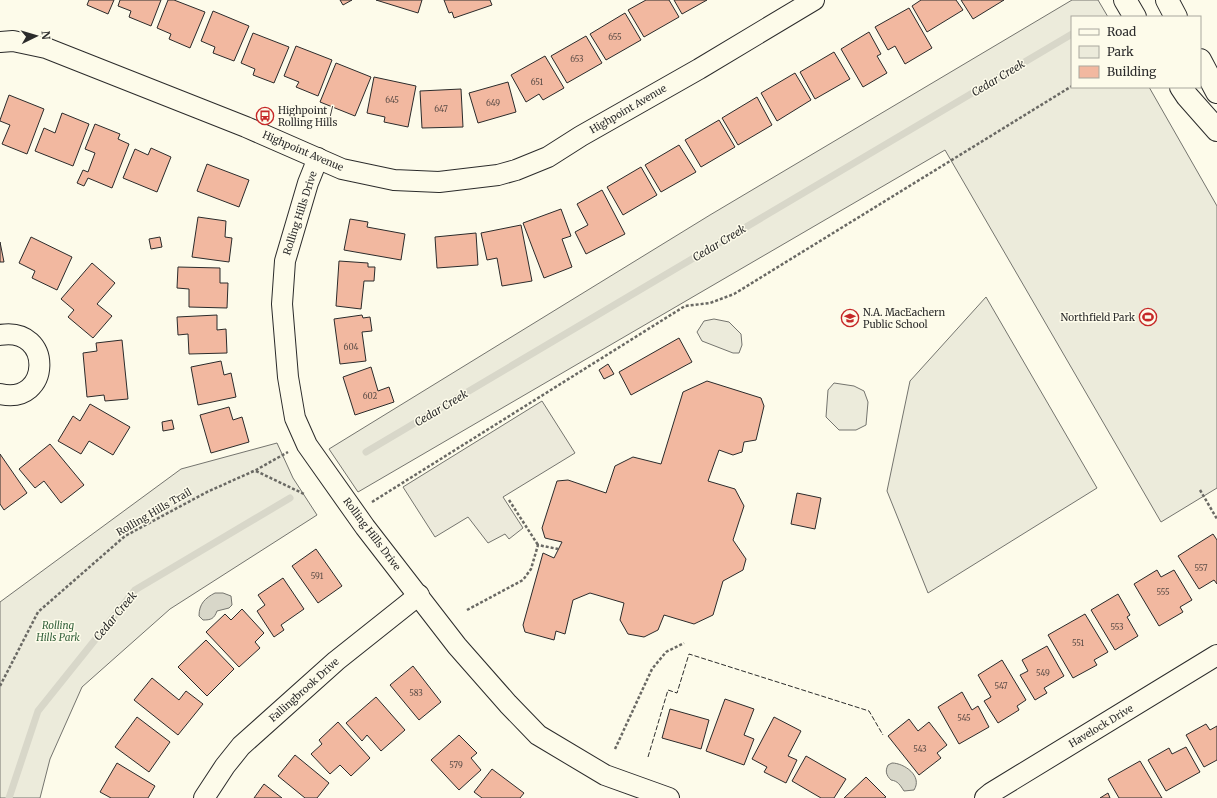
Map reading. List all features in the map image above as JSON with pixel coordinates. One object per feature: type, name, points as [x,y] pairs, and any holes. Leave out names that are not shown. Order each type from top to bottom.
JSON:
[{"type":"main road","points":[[1125,0],[1134,16]]},
{"type":"main road","points":[[1167,0],[1175,16]]},
{"type":"main road","points":[[1201,62],[1217,92]]},
{"type":"main road","points":[[1182,88],[1217,130]]},
{"type":"street","name":"Highpoint Avenue","points":[[0,42],[13,41],[46,48],[246,128],[342,169],[394,180],[439,182],[498,175],[516,170],[548,157],[587,132],[699,69],[814,0]]},
{"type":"street","name":"Rolling Hills Drive","points":[[318,158],[306,187],[285,261],[282,304],[288,377],[296,418],[307,445],[365,527],[457,646],[508,704],[538,735],[605,775],[669,798]]},
{"type":"street","points":[[0,335],[19,335],[28,340],[36,348],[40,363],[39,374],[30,387],[22,393],[12,395],[0,394]]},
{"type":"street","name":"Fallingbrook Drive","points":[[204,798],[224,766],[241,746],[336,661],[419,596]]},
{"type":"street","name":"Havelock Drive","points":[[985,798],[1217,655]]},
{"type":"path","points":[[368,505],[685,306],[710,303],[734,294],[1071,87]]},
{"type":"path","name":"Rolling Hills Trail","points":[[0,686],[38,612],[125,536],[207,492],[256,470],[284,454],[307,445]]},
{"type":"path","points":[[256,470],[304,494]]},
{"type":"path","points":[[1200,490],[1217,519]]},
{"type":"path","points":[[509,500],[538,545],[558,549]]},
{"type":"path","points":[[467,610],[523,580],[531,569],[538,545]]},
{"type":"path","points":[[615,749],[652,669],[666,652],[684,643]]},
{"type":"green space","points":[[1072,0],[1098,0],[1107,16],[1071,16],[1071,88],[1150,88],[1217,206],[1217,488],[1161,522],[945,150],[358,492],[329,449],[710,215]]},
{"type":"green space","points":[[986,297],[1097,488],[928,593],[887,491],[910,381]]},
{"type":"green space","points":[[714,319],[729,322],[741,334],[742,345],[739,353],[733,353],[702,341],[697,332],[704,321]]},
{"type":"green space","points":[[834,383],[854,386],[864,391],[868,402],[866,425],[856,430],[839,430],[826,417],[828,390]]},
{"type":"green space","name":"Rolling Hills Park","points":[[277,443],[293,478],[317,515],[170,609],[82,687],[50,759],[40,798],[0,798],[0,602],[181,469]]},
{"type":"shaded area","points":[[542,401],[575,453],[503,497],[523,528],[509,539],[505,534],[488,543],[468,517],[435,537],[403,487]]},
{"type":"shaded area","points":[[215,593],[223,593],[231,596],[232,605],[229,608],[217,611],[215,616],[212,618],[203,620],[199,616],[201,605],[208,597]]},
{"type":"shaded area","points":[[892,763],[902,765],[911,771],[916,780],[914,790],[904,791],[899,784],[889,778],[886,773],[886,769],[888,765]]},
{"type":"building","points":[[89,0],[114,0],[108,14],[87,5]]},
{"type":"building","points":[[120,0],[161,0],[151,26],[129,17],[131,11],[118,6]]},
{"type":"building","points":[[168,0],[174,0],[205,12],[190,48],[169,39],[171,34],[157,28]]},
{"type":"building","points":[[340,0],[352,0],[343,5]]},
{"type":"building","points":[[376,0],[422,0],[418,13]]},
{"type":"building","points":[[444,0],[490,0],[492,5],[454,18],[452,12],[449,13]]},
{"type":"building","points":[[646,0],[669,0],[679,17],[644,37],[628,10]]},
{"type":"building","points":[[674,0],[707,0],[682,14]]},
{"type":"building","points":[[921,0],[956,0],[963,10],[927,32],[912,6]]},
{"type":"building","points":[[961,0],[1004,0],[973,19]]},
{"type":"building","points":[[909,8],[932,48],[905,64],[895,46],[888,50],[875,27]]},
{"type":"building","points":[[213,11],[249,26],[234,61],[213,53],[215,47],[201,41]]},
{"type":"building","points":[[625,13],[641,40],[606,60],[590,34]]},
{"type":"building","points":[[869,32],[881,54],[877,56],[887,73],[863,87],[841,49]]},
{"type":"building","points":[[253,33],[289,47],[274,83],[253,75],[255,69],[241,63]]},
{"type":"building","points":[[586,36],[602,63],[567,83],[551,56]]},
{"type":"building","points":[[296,46],[332,60],[318,96],[296,87],[299,82],[284,76]]},
{"type":"building","points":[[834,52],[850,79],[815,99],[800,72]]},
{"type":"building","points":[[545,56],[564,88],[543,100],[539,94],[526,102],[511,75]]},
{"type":"building","points":[[336,63],[371,77],[355,116],[320,102]]},
{"type":"building","points":[[795,73],[811,100],[777,121],[761,93]]},
{"type":"building","points":[[374,77],[416,86],[408,127],[384,122],[385,117],[367,113]]},
{"type":"building","points":[[508,82],[516,112],[478,123],[469,93]]},
{"type":"building","points":[[461,89],[463,127],[422,128],[420,91]]},
{"type":"building","points":[[9,95],[44,109],[27,154],[2,144],[10,125],[0,120]]},
{"type":"building","points":[[757,97],[772,125],[738,145],[722,118]]},
{"type":"building","points":[[62,113],[89,124],[73,166],[35,151],[44,128],[55,133]]},
{"type":"building","points":[[719,120],[735,147],[701,167],[685,140]]},
{"type":"building","points":[[95,124],[120,134],[118,139],[129,144],[112,188],[88,178],[84,186],[77,183],[83,170],[88,172],[95,153],[85,149]]},
{"type":"building","points":[[679,145],[696,172],[661,192],[645,165]]},
{"type":"building","points":[[151,148],[171,157],[157,192],[123,178],[135,149],[148,155]]},
{"type":"building","points":[[207,164],[249,180],[239,207],[197,191]]},
{"type":"building","points":[[641,167],[657,195],[623,215],[607,187]]},
{"type":"building","points":[[602,190],[625,234],[586,254],[575,232],[588,225],[577,204]]},
{"type":"building","points":[[561,209],[571,236],[562,239],[572,267],[544,278],[523,223]]},
{"type":"building","points":[[198,217],[226,221],[225,237],[232,238],[229,262],[192,257]]},
{"type":"building","points":[[350,219],[368,222],[367,227],[405,234],[401,260],[344,250]]},
{"type":"building","points":[[521,225],[532,281],[502,286],[497,258],[487,260],[481,233]]},
{"type":"building","points":[[476,233],[478,265],[437,268],[435,237]]},
{"type":"building","points":[[31,237],[72,257],[57,290],[32,278],[35,271],[19,263]]},
{"type":"building","points":[[160,237],[162,247],[151,249],[149,239]]},
{"type":"building","points":[[0,242],[4,262],[0,262]]},
{"type":"building","points":[[339,261],[368,263],[368,267],[375,267],[374,281],[364,281],[361,309],[336,306]]},
{"type":"building","points":[[92,263],[115,283],[97,304],[112,316],[93,338],[68,317],[74,310],[61,299]]},
{"type":"building","points":[[178,267],[220,268],[220,283],[228,283],[227,308],[189,307],[189,289],[177,288]]},
{"type":"building","points":[[217,315],[217,330],[226,329],[227,353],[189,354],[188,334],[178,335],[177,317]]},
{"type":"building","points":[[362,315],[363,318],[370,317],[372,331],[362,332],[366,361],[340,364],[334,319]]},
{"type":"building","points":[[679,338],[692,362],[631,395],[619,372]]},
{"type":"building","points":[[122,340],[128,399],[105,401],[104,395],[87,397],[83,353],[97,351],[96,343]]},
{"type":"building","points":[[221,361],[224,375],[231,373],[236,397],[198,405],[191,367]]},
{"type":"building","points":[[608,364],[614,374],[604,379],[599,370]]},
{"type":"building","points":[[371,367],[378,391],[389,387],[394,402],[355,415],[343,377]]},
{"type":"building","points":[[707,381],[761,398],[764,406],[756,440],[744,442],[742,452],[733,455],[719,450],[708,481],[735,489],[744,506],[733,540],[746,559],[743,570],[723,581],[713,615],[694,624],[664,615],[658,630],[644,637],[628,634],[620,620],[624,603],[590,593],[573,600],[565,634],[556,631],[554,640],[525,632],[523,625],[543,553],[554,558],[562,542],[545,538],[542,528],[557,481],[568,480],[606,493],[615,466],[633,457],[661,464],[683,392]]},
{"type":"building","points":[[90,404],[130,427],[113,455],[89,441],[81,454],[58,441],[73,416],[80,421]]},
{"type":"building","points":[[229,407],[233,420],[242,417],[249,442],[211,453],[200,415]]},
{"type":"building","points":[[172,420],[174,429],[163,431],[162,422]]},
{"type":"building","points":[[50,444],[84,485],[61,503],[44,481],[35,488],[19,469]]},
{"type":"building","points":[[0,454],[27,493],[4,510],[0,504]]},
{"type":"building","points":[[797,493],[821,498],[815,529],[791,524]]},
{"type":"building","points":[[1213,534],[1217,540],[1217,584],[1214,580],[1199,589],[1178,556]]},
{"type":"building","points":[[316,549],[342,586],[318,603],[292,566]]},
{"type":"building","points":[[1157,570],[1161,577],[1174,570],[1192,600],[1180,607],[1183,612],[1159,626],[1134,584]]},
{"type":"building","points":[[283,578],[304,609],[281,625],[284,630],[274,637],[257,611],[265,605],[258,595]]},
{"type":"building","points":[[1118,594],[1130,615],[1127,617],[1138,636],[1115,650],[1091,610]]},
{"type":"building","points":[[242,609],[264,633],[255,642],[260,648],[239,667],[206,632],[225,614],[231,620]]},
{"type":"building","points":[[1085,614],[1108,652],[1094,660],[1097,665],[1073,678],[1048,635]]},
{"type":"building","points":[[206,640],[234,669],[207,696],[178,667]]},
{"type":"building","points":[[1047,646],[1064,676],[1044,688],[1047,693],[1035,700],[1020,675],[1028,671],[1022,660]]},
{"type":"building","points":[[1002,660],[1026,700],[1017,706],[1019,710],[998,723],[984,701],[991,697],[978,675]]},
{"type":"building","points":[[413,666],[441,702],[419,720],[390,685]]},
{"type":"building","points":[[152,678],[179,700],[186,691],[203,704],[178,735],[134,700]]},
{"type":"building","points":[[962,692],[972,710],[978,706],[989,727],[959,744],[938,707]]},
{"type":"building","points":[[376,697],[405,730],[381,751],[367,735],[362,741],[346,723]]},
{"type":"building","points":[[725,699],[754,709],[744,735],[754,739],[744,765],[706,751]]},
{"type":"building","points":[[670,709],[709,720],[701,749],[662,738]]},
{"type":"building","points":[[137,717],[170,742],[149,772],[115,747]]},
{"type":"building","points":[[774,717],[801,731],[788,756],[797,760],[786,783],[764,772],[767,767],[752,759]]},
{"type":"building","points":[[909,719],[918,731],[929,722],[947,745],[937,753],[941,758],[919,775],[888,736]]},
{"type":"building","points":[[338,722],[370,758],[351,776],[340,765],[330,774],[311,754],[322,744],[319,740]]},
{"type":"building","points":[[1206,724],[1210,730],[1217,726],[1217,760],[1204,767],[1186,735]]},
{"type":"building","points":[[459,735],[477,753],[471,758],[481,770],[459,790],[431,760]]},
{"type":"building","points":[[1186,747],[1200,772],[1166,791],[1148,760],[1169,748],[1172,754]]},
{"type":"building","points":[[295,755],[329,783],[317,798],[305,798],[278,776]]},
{"type":"building","points":[[806,756],[846,779],[834,798],[821,798],[792,781]]},
{"type":"building","points":[[1140,761],[1162,798],[1119,798],[1108,779]]},
{"type":"building","points":[[117,763],[155,786],[148,798],[111,798],[100,792]]},
{"type":"building","points":[[492,769],[524,793],[520,798],[482,798],[474,792]]},
{"type":"building","points":[[866,777],[886,797],[844,798]]},
{"type":"building","points":[[264,784],[282,798],[254,798]]},
{"type":"building","points":[[1108,793],[1110,798],[1100,798]]},
{"type":"waterway","name":"Cedar Creek","points":[[366,452],[1071,35]]},
{"type":"waterway","name":"Cedar Creek","points":[[9,798],[38,711],[135,590],[290,498]]},
{"type":"fence","points":[[648,757],[668,690],[677,693],[689,654],[869,711],[883,735]]},
{"type":"place","name":"Highpoint / Rolling Hills","points":[[265,116]]},
{"type":"place","name":"Northfield Park","points":[[1148,317]]},
{"type":"place","name":"N.A. MacEachern Public School","points":[[850,318]]}]
